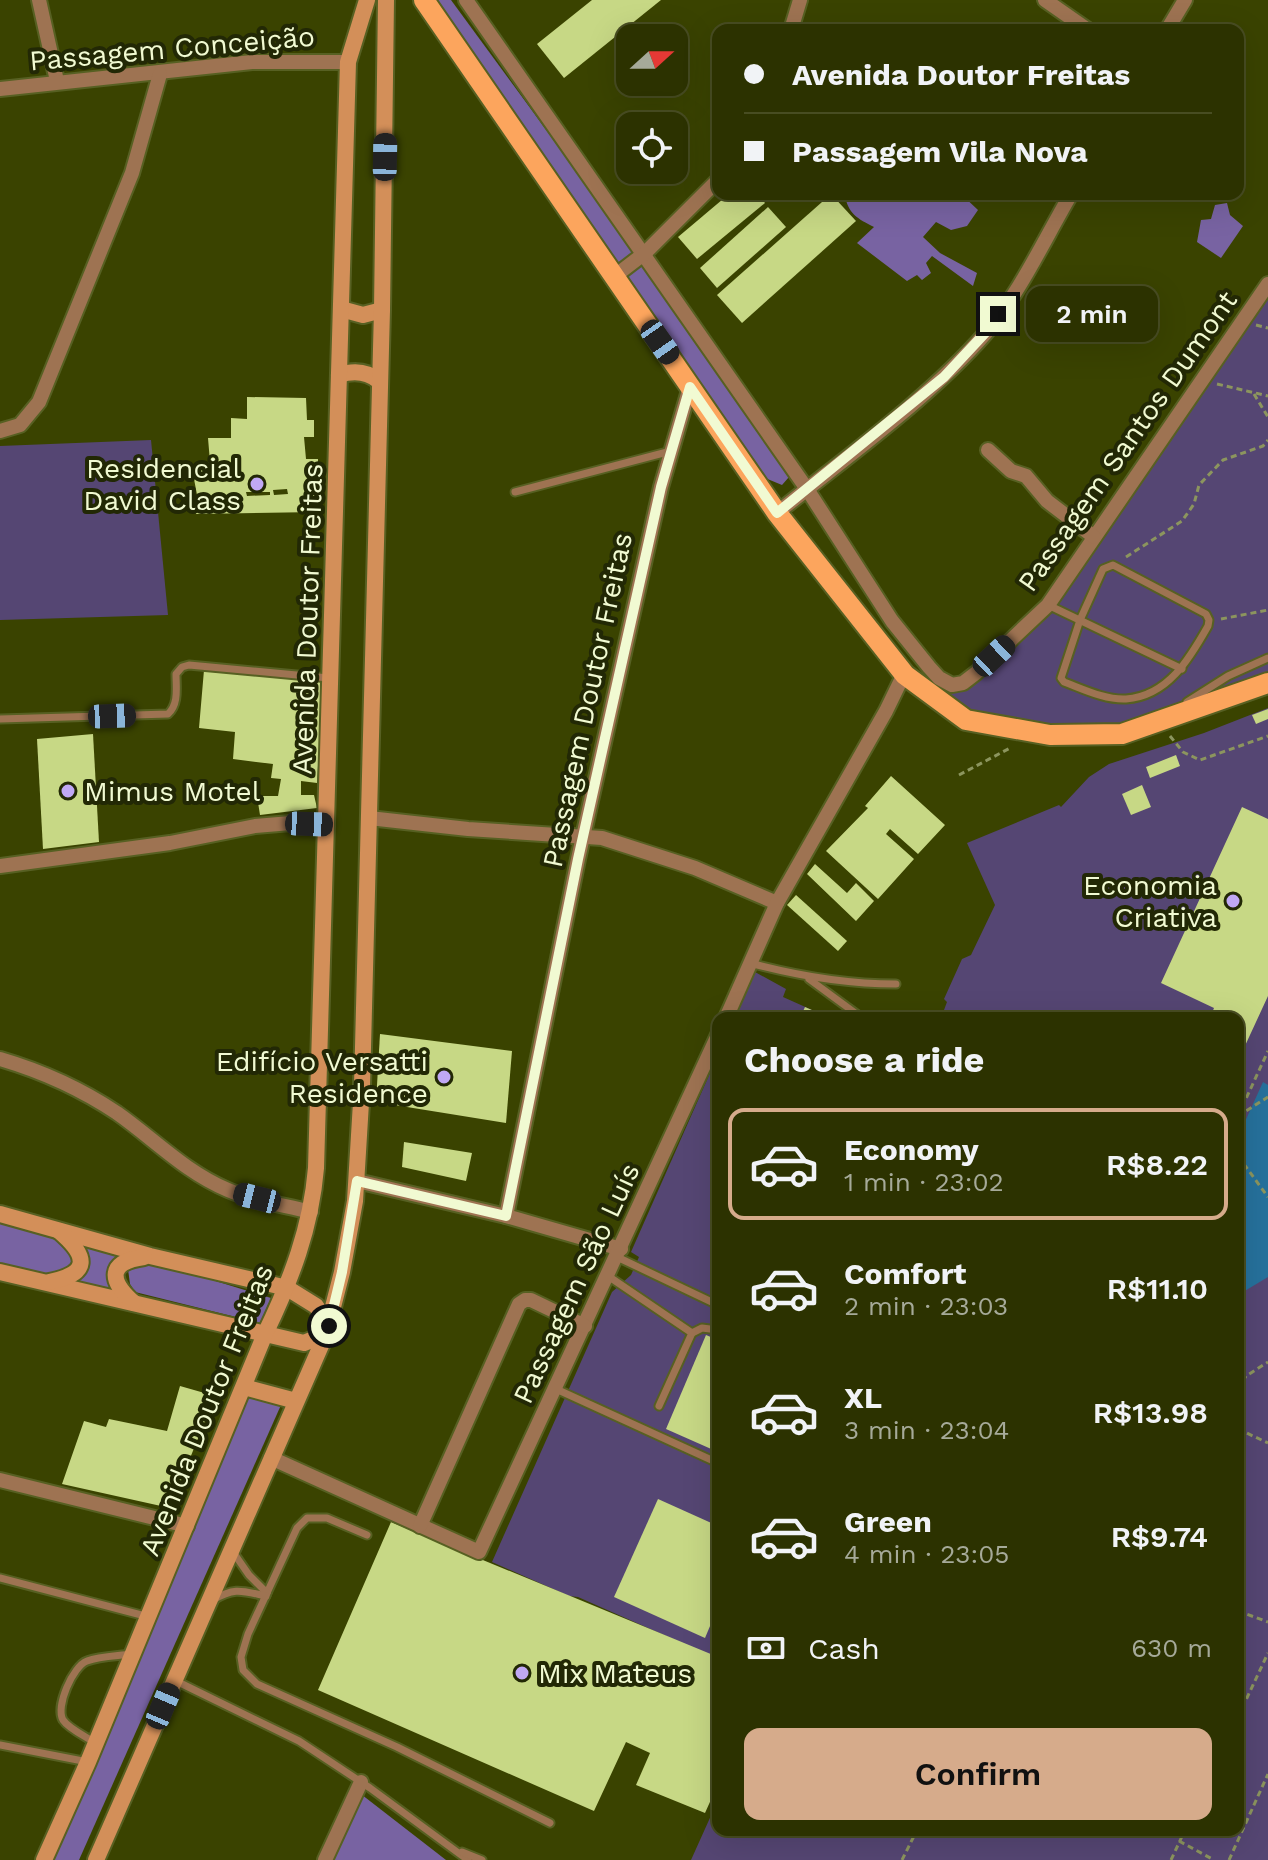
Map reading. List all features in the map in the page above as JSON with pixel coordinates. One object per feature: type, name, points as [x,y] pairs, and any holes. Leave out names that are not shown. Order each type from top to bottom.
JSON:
[{"type":"main road","name":"Avenida Doutor Freitas","points":[[44,1860],[287,1288],[311,1212],[316,1168],[348,62],[367,0]]},
{"type":"main road","points":[[96,1860],[328,1330],[357,1181],[382,310],[386,0]]},
{"type":"main road","points":[[424,0],[777,513],[904,674],[956,714],[978,724],[1050,735],[1122,734],[1268,683]]},
{"type":"main road","points":[[341,309],[363,315],[382,310]]},
{"type":"main road","points":[[339,375],[356,372],[373,375],[379,381]]},
{"type":"main road","points":[[0,1214],[150,1256],[287,1288],[316,1306],[328,1330]]},
{"type":"main road","points":[[44,1283],[67,1278],[78,1272],[81,1264],[81,1255],[75,1245],[57,1229]]},
{"type":"main road","points":[[137,1306],[120,1291],[115,1279],[116,1271],[129,1259],[150,1256]]},
{"type":"main road","points":[[0,1272],[304,1343],[328,1330]]},
{"type":"main road","points":[[244,1387],[296,1401]]},
{"type":"street","points":[[39,0],[57,81]]},
{"type":"street","points":[[793,24],[800,0]]},
{"type":"street","points":[[1045,0],[1079,24]]},
{"type":"street","points":[[1171,24],[1185,0]]},
{"type":"street","points":[[468,1],[807,489]]},
{"type":"street","name":"Passagem Conceição","points":[[0,89],[252,62],[348,62]]},
{"type":"street","points":[[0,431],[20,425],[39,402],[132,173],[160,74]]},
{"type":"street","points":[[615,276],[645,253],[712,186]]},
{"type":"street","points":[[777,513],[944,377],[986,332],[1022,279],[1068,200]]},
{"type":"street","name":"Passagem Santos Dumont","points":[[807,489],[892,621],[939,678],[952,685],[963,683],[1048,605],[1268,284]]},
{"type":"street","name":"Passagem Doutor Freitas","points":[[506,1216],[583,836],[661,487],[690,387]]},
{"type":"street","points":[[988,450],[1011,471],[1026,476],[1047,501],[1094,537]]},
{"type":"street","points":[[729,1012],[777,903],[904,674]]},
{"type":"street","points":[[369,818],[468,829],[602,838],[695,868],[777,903]]},
{"type":"street","points":[[0,866],[170,843],[255,826],[291,823],[327,825]]},
{"type":"street","name":"Passagem São Luís","points":[[420,1526],[479,1552],[712,1048]]},
{"type":"street","points":[[0,1059],[30,1068],[75,1088],[117,1113],[191,1170],[230,1191],[311,1212]]},
{"type":"street","points":[[357,1181],[506,1216],[619,1253]]},
{"type":"street","points":[[271,1458],[420,1526],[519,1304],[528,1299],[585,1326]]},
{"type":"street","points":[[0,1480],[187,1526]]},
{"type":"street","points":[[325,1860],[361,1782]]},
{"type":"lane","points":[[515,492],[671,451]]},
{"type":"lane","points":[[1113,565],[1206,614],[1209,620],[1182,669],[1166,683],[1126,699],[1100,695],[1064,682],[1062,672],[1080,620],[1103,569],[1113,565]]},
{"type":"lane","points":[[1048,605],[1182,669]]},
{"type":"lane","points":[[1158,720],[1228,676],[1268,658]]},
{"type":"lane","points":[[0,719],[168,714],[176,702],[176,674],[189,665],[331,678]]},
{"type":"lane","points":[[750,963],[808,978],[858,984],[896,984]]},
{"type":"lane","points":[[808,978],[853,1012]]},
{"type":"lane","points":[[619,1253],[712,1302]]},
{"type":"lane","points":[[608,1276],[692,1333]]},
{"type":"lane","points":[[659,1406],[692,1333],[702,1328],[712,1329]]},
{"type":"lane","points":[[556,1389],[712,1460]]},
{"type":"lane","points":[[367,1535],[327,1518],[307,1518],[297,1528],[241,1657],[243,1670],[257,1684],[397,1747],[550,1823]]},
{"type":"lane","points":[[232,1548],[266,1595]]},
{"type":"lane","points":[[0,1578],[149,1617]]},
{"type":"lane","points":[[207,1603],[241,1589],[266,1595]]},
{"type":"lane","points":[[96,1743],[65,1723],[62,1717],[60,1710],[72,1676],[77,1667],[87,1661],[133,1654]]},
{"type":"lane","points":[[174,1680],[299,1741],[468,1860]]},
{"type":"lane","points":[[0,1745],[88,1762]]},
{"type":"lane","points":[[448,1846],[482,1860]]},
{"type":"path","points":[[1202,380],[1268,396]]},
{"type":"path","points":[[1254,394],[1268,417]]},
{"type":"path","points":[[1113,565],[1182,521],[1194,504],[1199,485],[1223,460],[1263,446],[1268,440]]},
{"type":"path","points":[[1209,620],[1268,610]]},
{"type":"path","points":[[1158,720],[1183,752],[1200,760],[1268,736]]},
{"type":"path","points":[[1244,1103],[1268,1051]]},
{"type":"path","points":[[1260,1069],[1268,1073]]},
{"type":"path","points":[[1244,1112],[1268,1097]]},
{"type":"path","points":[[1244,1164],[1268,1197]]},
{"type":"path","points":[[1262,1189],[1268,1186]]},
{"type":"path","points":[[1244,1380],[1268,1362]]},
{"type":"path","points":[[1244,1432],[1268,1443]]},
{"type":"path","points":[[1244,1613],[1268,1622]]},
{"type":"path","points":[[1244,1704],[1268,1653]]},
{"type":"path","points":[[1244,1827],[1268,1774]]},
{"type":"path","points":[[902,1860],[914,1836]]},
{"type":"path","points":[[1171,1860],[1182,1836]]},
{"type":"path","points":[[1229,1860],[1240,1836]]},
{"type":"path","points":[[1179,1841],[1214,1860]]},
{"type":"shaded area","points":[[430,0],[451,0],[618,228],[789,477],[782,485],[760,476]]},
{"type":"shaded area","points":[[846,200],[967,200],[978,210],[967,226],[951,230],[936,222],[923,237],[940,253],[977,273],[973,286],[932,256],[926,263],[931,273],[922,280],[917,275],[907,281],[857,243],[874,227],[854,215]]},
{"type":"shaded area","points":[[1227,203],[1230,215],[1243,226],[1221,258],[1197,242],[1201,220],[1211,219],[1215,205]]},
{"type":"shaded area","points":[[1268,284],[1268,683],[1151,725],[1050,735],[938,701],[952,685],[1048,605]]},
{"type":"shaded area","points":[[151,440],[168,615],[0,620],[0,446]]},
{"type":"shaded area","points":[[1268,708],[1268,1860],[691,1860],[712,1813],[712,1836],[1244,1836],[1244,1012],[943,1012],[947,1002],[944,999],[962,959],[971,955],[995,905],[967,843],[1059,805],[1061,807],[1089,777],[1109,764]]},
{"type":"shaded area","points":[[755,972],[786,989],[783,997],[817,1012],[737,1012]]},
{"type":"shaded area","points":[[712,1069],[712,1656],[492,1562],[612,1292],[631,1275],[639,1257],[631,1252]]},
{"type":"shaded area","points":[[0,1223],[57,1237],[71,1248],[73,1267],[53,1276],[0,1266]]},
{"type":"shaded area","points":[[79,1243],[131,1255],[119,1258],[118,1296],[68,1283]]},
{"type":"shaded area","points":[[154,1262],[271,1298],[260,1323],[135,1292],[130,1284],[128,1269],[137,1263]]},
{"type":"shaded area","points":[[247,1392],[281,1405],[79,1860],[49,1860]]},
{"type":"shaded area","points":[[357,1791],[446,1860],[325,1860]]},
{"type":"water","points":[[1263,1082],[1268,1085],[1268,1277],[1244,1291],[1244,1124]]},
{"type":"building","points":[[592,0],[661,0],[631,24],[616,24],[616,36],[564,78],[537,44]]},
{"type":"building","points":[[722,200],[763,200],[765,203],[697,259],[678,237]]},
{"type":"building","points":[[824,200],[837,200],[856,221],[742,323],[717,295]]},
{"type":"building","points":[[768,207],[786,227],[717,288],[700,268]]},
{"type":"building","points":[[247,397],[306,398],[307,420],[314,420],[314,437],[304,437],[306,459],[318,459],[317,512],[196,514],[196,463],[210,462],[208,438],[231,438],[231,418],[247,419]],"holes":[[[287,489],[288,494],[274,495],[273,490]],[[246,492],[270,492],[270,495],[247,496]]]},
{"type":"building","points":[[204,670],[323,681],[317,783],[301,781],[301,795],[314,795],[317,808],[260,815],[257,796],[278,796],[281,779],[271,778],[273,764],[233,759],[235,732],[199,728]]},
{"type":"building","points":[[1268,709],[1268,719],[1256,724],[1252,715]]},
{"type":"building","name":"Mimus Motel","points":[[93,734],[99,842],[43,849],[37,739]]},
{"type":"building","points":[[1176,755],[1180,766],[1150,778],[1146,767]]},
{"type":"building","points":[[891,776],[945,825],[918,854],[890,829],[886,834],[914,859],[878,899],[826,851],[868,808],[865,806]]},
{"type":"building","points":[[1142,785],[1151,807],[1131,815],[1122,794]]},
{"type":"building","name":"Economia Criativa","points":[[1242,807],[1268,819],[1268,996],[1244,1048],[1244,1012],[1212,1012],[1214,1008],[1161,983]]},
{"type":"building","points":[[815,864],[847,893],[856,883],[874,901],[856,921],[807,874]]},
{"type":"building","points":[[796,895],[847,941],[838,951],[787,905]]},
{"type":"building","name":"Edifício Versatti Residence","points":[[380,1034],[512,1051],[506,1123],[376,1102]]},
{"type":"building","points":[[404,1142],[472,1153],[466,1181],[402,1167]]},
{"type":"building","points":[[706,1335],[712,1338],[712,1449],[666,1429]]},
{"type":"building","points":[[180,1386],[215,1396],[170,1508],[62,1484],[84,1421],[106,1427],[109,1419],[167,1431]]},
{"type":"building","points":[[658,1499],[712,1523],[712,1621],[705,1638],[614,1597]]},
{"type":"building","name":"Mix Mateus","points":[[391,1522],[712,1655],[712,1797],[705,1813],[636,1785],[650,1753],[626,1742],[594,1811],[318,1690]]},
{"type":"place","name":"Residencial David Class","points":[[257,484]]},
{"type":"place","name":"Mimus Motel","points":[[68,791]]},
{"type":"place","name":"Economia Criativa","points":[[1233,901]]},
{"type":"place","name":"Edifício Versatti Residence","points":[[444,1077]]},
{"type":"place","name":"Mix Mateus","points":[[522,1673]]},
{"type":"route","points":[[329,1326],[342,1272],[357,1181],[506,1216],[578,859],[661,487],[690,387],[777,513],[944,377],[986,332],[998,314]]}]
